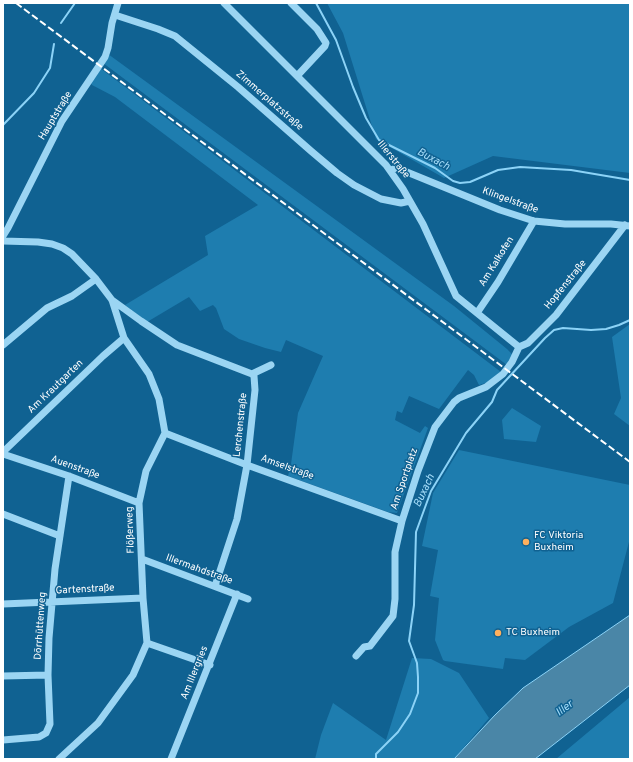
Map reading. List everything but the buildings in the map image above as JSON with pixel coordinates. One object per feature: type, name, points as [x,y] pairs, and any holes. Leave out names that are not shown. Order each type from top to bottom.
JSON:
[{"type":"street","name":"Hauptstraße","points":[[3,236],[6,226],[62,122],[104,57],[108,48],[118,3]]},
{"type":"street","name":"Illerstraße","points":[[224,3],[376,154],[390,170],[403,189],[432,241],[455,294],[518,349]]},
{"type":"street","points":[[291,3],[317,29],[326,43],[325,46],[297,76]]},
{"type":"street","name":"Zimmerplatzstraße","points":[[115,15],[175,36],[233,82],[316,155],[354,185],[381,199],[401,203],[410,201]]},
{"type":"street","name":"Klingelstraße","points":[[390,170],[397,168],[500,210],[534,221],[555,224],[610,224],[628,226]]},
{"type":"street","name":"Am Kalkofen","points":[[477,313],[498,282],[534,221]]},
{"type":"street","name":"Hopfenstraße","points":[[518,349],[528,343],[556,315],[628,226]]},
{"type":"street","points":[[3,241],[38,242],[52,244],[63,248],[72,254],[96,278],[112,300],[141,322],[177,345],[252,374],[271,365]]},
{"type":"street","points":[[3,345],[47,308],[72,296],[96,278]]},
{"type":"street","points":[[112,300],[124,338],[149,374],[159,399],[165,433]]},
{"type":"street","name":"Am Krautgarten","points":[[3,453],[103,356],[124,338]]},
{"type":"street","name":"Am Sportplatz","points":[[356,656],[364,647],[370,646],[393,616],[395,599],[396,552],[402,520],[431,436],[449,407],[459,398],[486,388],[498,378],[512,362],[518,349]]},
{"type":"street","name":"Lerchenstraße","points":[[215,586],[237,519],[247,464],[256,390],[255,380],[252,374]]},
{"type":"street","name":"Amselstraße","points":[[165,433],[402,520]]},
{"type":"street","name":"Flößerweg","points":[[60,759],[98,723],[133,675],[147,643],[143,598],[139,503],[146,471],[165,433]]},
{"type":"street","name":"Auenstraße","points":[[3,453],[139,503]]},
{"type":"street","name":"Dörrhüttenweg","points":[[3,740],[39,737],[46,733],[50,724],[48,674],[49,638],[60,536],[69,476]]},
{"type":"street","points":[[3,514],[60,536]]},
{"type":"street","name":"Illermahdstraße","points":[[142,560],[248,598]]},
{"type":"street","name":"Am Illergries","points":[[171,759],[237,594]]},
{"type":"street","name":"Gartenstraße","points":[[3,604],[143,598]]},
{"type":"street","points":[[147,643],[210,664]]},
{"type":"street","points":[[3,676],[48,674]]},
{"type":"shaded area","points":[[327,3],[630,3],[630,173],[493,156],[444,178],[376,139],[343,33]]},
{"type":"shaded area","points":[[108,54],[454,306],[513,355],[507,365],[103,63]]},
{"type":"shaded area","points":[[100,68],[501,372],[489,382],[479,385],[474,375],[468,370],[439,409],[409,396],[402,413],[397,411],[395,420],[420,433],[425,426],[428,428],[397,513],[388,512],[288,476],[298,413],[323,356],[286,340],[281,352],[239,339],[224,329],[216,308],[213,305],[200,311],[189,297],[147,322],[125,305],[208,255],[205,236],[258,205],[115,97],[92,85],[91,83]]},
{"type":"shaded area","points":[[630,324],[630,426],[614,414],[621,398],[612,337]]},
{"type":"shaded area","points":[[512,408],[541,426],[536,442],[504,439],[502,420]]},
{"type":"shaded area","name":"FC Viktoria Buxheim","points":[[459,450],[630,485],[630,538],[613,603],[569,627],[525,660],[505,658],[503,669],[445,661],[443,660],[435,640],[439,598],[430,596],[438,550],[422,546],[433,493]]},
{"type":"shaded area","points":[[412,658],[431,659],[459,673],[489,718],[454,759],[315,759],[321,735],[333,703],[386,740]]},
{"type":"shaded area","points":[[630,697],[630,759],[556,759]]},
{"type":"water","name":"Iller","points":[[630,615],[630,685],[535,759],[454,759],[495,715],[523,688]]},
{"type":"waterway","points":[[61,23],[75,3]]},
{"type":"waterway","name":"Buxach","points":[[316,3],[336,40],[366,118],[379,140],[435,168],[453,181],[460,183],[470,182],[498,170],[520,167],[571,170],[630,180]]},
{"type":"waterway","points":[[3,125],[34,93],[50,68],[54,44]]},
{"type":"waterway","name":"Buxach","points":[[376,759],[376,754],[398,732],[410,714],[418,693],[417,663],[409,641],[414,605],[416,532],[431,491],[466,433],[492,402],[497,390],[554,330],[563,328],[591,330],[606,329],[630,320]]},
{"type":"railway","points":[[16,3],[630,462]]},
{"type":"place","name":"FC Viktoria Buxheim","points":[[526,542]]},
{"type":"place","name":"TC Buxheim","points":[[498,633]]}]
